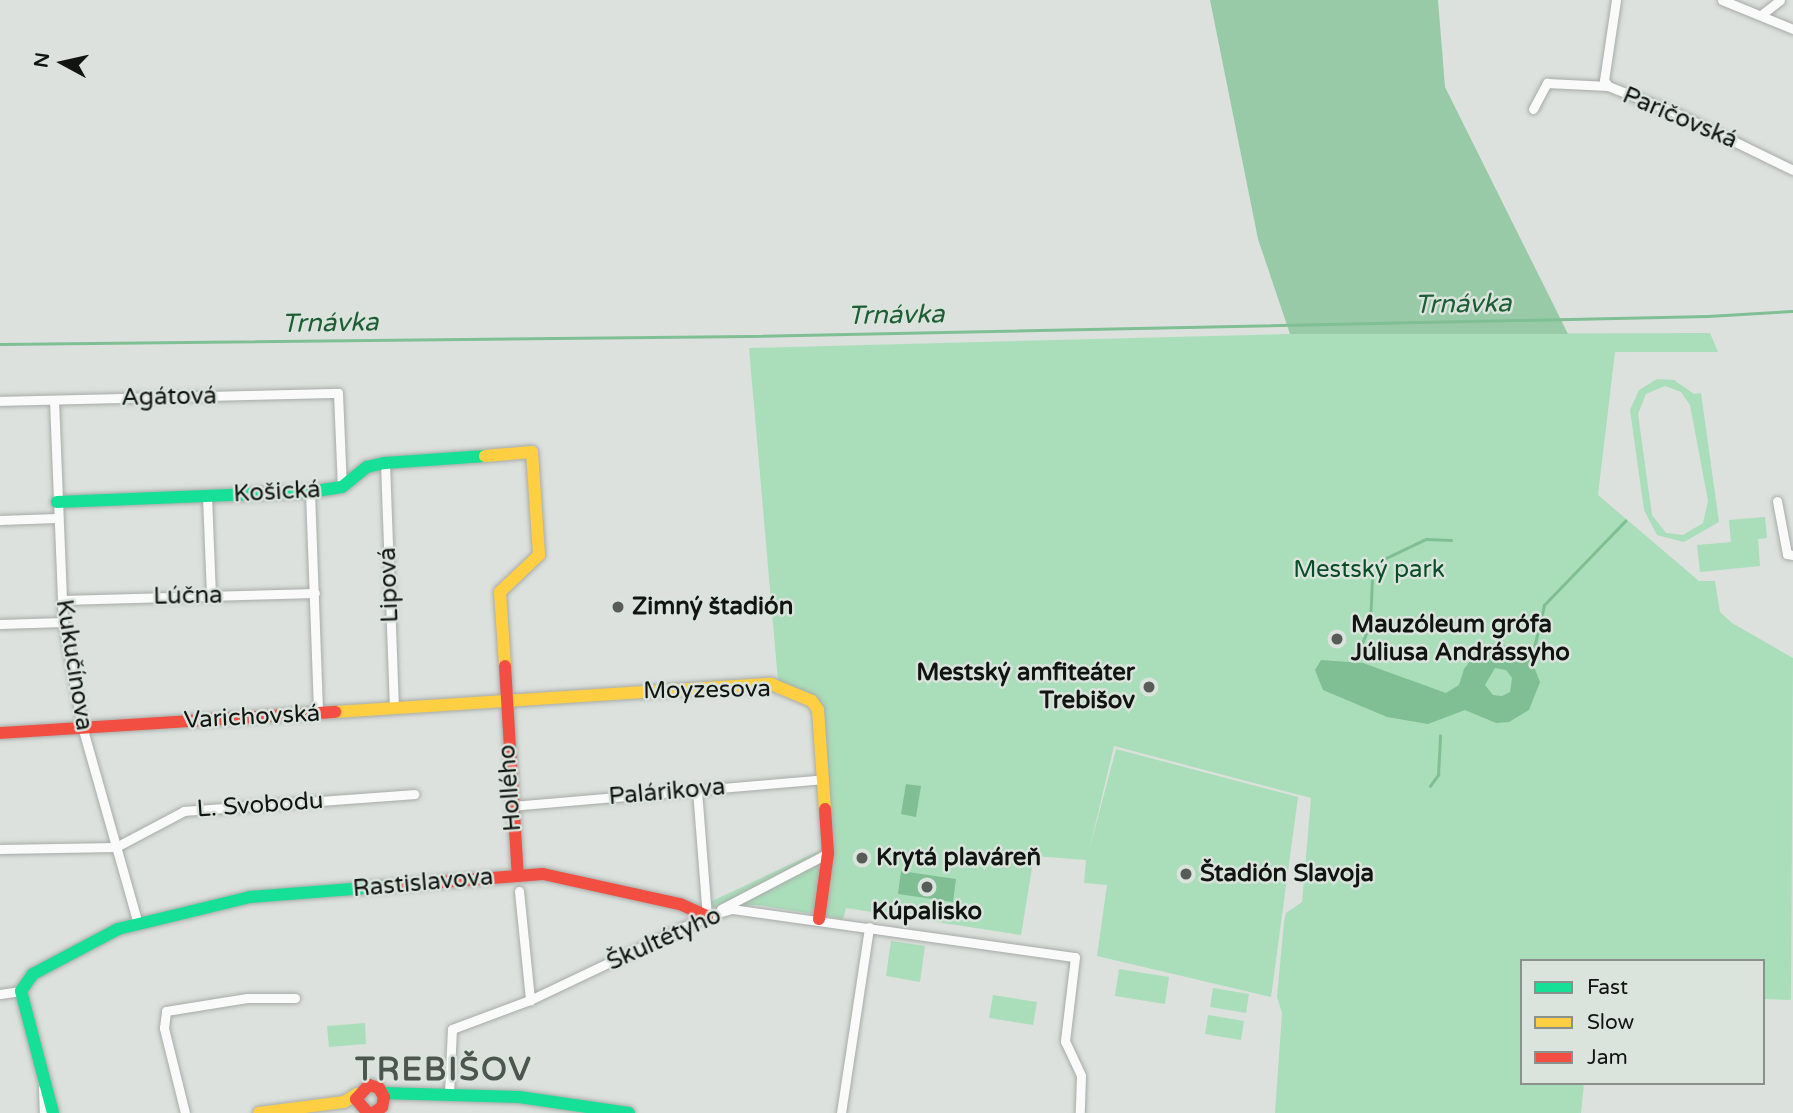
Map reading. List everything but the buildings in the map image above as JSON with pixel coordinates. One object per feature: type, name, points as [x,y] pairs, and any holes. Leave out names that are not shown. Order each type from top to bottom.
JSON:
[{"type":"street","name":"Paričovská","points":[[1616,0],[1605,80],[1608,86],[1684,116],[1793,170]]},
{"type":"street","points":[[1722,0],[1793,29]]},
{"type":"street","points":[[1762,15],[1780,0]]},
{"type":"street","points":[[1533,109],[1547,83],[1608,86]]},
{"type":"street","name":"Agátová","points":[[0,401],[338,393],[342,487]]},
{"type":"street","name":"Kukučínova","points":[[54,400],[63,622],[82,726],[138,924]]},
{"type":"street","name":"Košická","points":[[57,502],[310,492],[342,487],[367,467],[385,463],[531,453]]},
{"type":"street","name":"Hollého","points":[[518,876],[504,699],[499,592],[539,555],[531,453]]},
{"type":"street","name":"Lipová","points":[[385,463],[394,708]]},
{"type":"street","points":[[310,492],[318,713]]},
{"type":"street","points":[[207,496],[211,596]]},
{"type":"street","points":[[1777,500],[1787,554],[1793,555]]},
{"type":"street","points":[[0,520],[57,518]]},
{"type":"street","name":"Lúčna","points":[[62,600],[315,593]]},
{"type":"street","points":[[0,624],[63,622]]},
{"type":"street","name":"Moyzesova","points":[[504,699],[771,684],[817,704],[828,853],[819,919]]},
{"type":"street","name":"Varichovská","points":[[0,733],[504,699]]},
{"type":"street","name":"Palárikova","points":[[512,806],[823,779]]},
{"type":"street","points":[[697,790],[707,916]]},
{"type":"street","name":"L. Svobodu","points":[[116,847],[184,811],[414,794]]},
{"type":"street","points":[[0,849],[116,847]]},
{"type":"street","points":[[720,911],[828,853]]},
{"type":"street","name":"Rastislavova","points":[[21,991],[33,974],[118,929],[214,902],[250,897],[543,874],[680,904],[707,916]]},
{"type":"street","points":[[519,891],[530,1000]]},
{"type":"street","name":"Škultétyho","points":[[449,1094],[452,1029],[530,1000],[707,916],[720,911],[755,910],[1075,957],[1065,1041],[1081,1076],[1080,1113]]},
{"type":"street","points":[[841,1113],[869,927]]},
{"type":"street","points":[[0,994],[21,991],[43,1086],[53,1113]]},
{"type":"street","points":[[184,1112],[164,1028],[166,1011],[247,998],[295,998]]},
{"type":"street","points":[[43,1086],[44,1113]]},
{"type":"street","points":[[259,1113],[344,1102],[372,1107],[398,1095],[449,1094],[548,1107],[629,1113]]},
{"type":"green space","name":"Mestský park","points":[[1710,333],[1718,352],[1615,352],[1598,495],[1699,581],[1715,581],[1720,612],[1732,623],[1793,658],[1791,1000],[1765,999],[1765,959],[1520,959],[1520,1085],[1584,1085],[1581,1113],[1275,1113],[1282,1013],[1277,997],[1284,922],[1286,913],[1302,902],[1311,798],[1114,746],[1089,851],[1116,749],[1298,797],[1271,997],[1097,956],[1107,885],[1084,883],[1086,860],[1034,856],[1021,935],[846,908],[843,919],[757,905],[713,908],[710,902],[825,848],[822,709],[778,681],[749,348],[1290,334]]},
{"type":"green space","points":[[1657,379],[1674,380],[1694,394],[1701,393],[1719,522],[1684,542],[1657,535],[1644,510],[1630,410],[1639,390]],"holes":[[[1665,386],[1681,392],[1690,405],[1708,501],[1703,523],[1683,535],[1666,533],[1652,515],[1638,414],[1646,394]]]},
{"type":"green space","points":[[1765,517],[1767,538],[1758,539],[1760,566],[1700,572],[1697,545],[1731,542],[1729,520]]},
{"type":"green space","points":[[891,941],[925,946],[920,982],[886,976]]},
{"type":"green space","points":[[1119,969],[1169,977],[1165,1004],[1115,996]]},
{"type":"green space","points":[[1213,988],[1249,994],[1246,1013],[1210,1007]]},
{"type":"green space","points":[[993,995],[1037,1002],[1033,1025],[989,1018]]},
{"type":"green space","points":[[1208,1015],[1244,1021],[1241,1040],[1205,1034]]},
{"type":"green space","points":[[365,1023],[366,1044],[329,1047],[327,1026]]},
{"type":"shaded area","points":[[1210,0],[1438,0],[1445,87],[1568,334],[1290,334],[1258,239]]},
{"type":"shaded area","points":[[1506,645],[1531,659],[1540,682],[1529,710],[1509,722],[1496,723],[1465,710],[1428,724],[1387,717],[1323,690],[1315,670],[1321,660],[1363,663],[1446,693],[1459,685],[1464,669],[1477,652]],"holes":[[[1495,668],[1506,670],[1512,678],[1510,692],[1502,696],[1493,695],[1485,685]]]},
{"type":"shaded area","points":[[906,784],[921,786],[916,817],[901,814]]},
{"type":"shaded area","name":"Kúpalisko","points":[[901,871],[956,879],[953,902],[898,894]]},
{"type":"waterway","name":"Trnávka","points":[[0,344],[749,336],[1708,316],[1793,311]]},
{"type":"waterway","points":[[1533,652],[1544,605],[1625,521]]},
{"type":"waterway","points":[[1353,665],[1370,624],[1372,579],[1382,560],[1426,539],[1451,540]]},
{"type":"waterway","points":[[1430,786],[1438,775],[1440,736]]},
{"type":"traffic: fast","points":[[57,502],[310,492],[342,487],[367,467],[385,463],[485,456]]},
{"type":"traffic: fast","points":[[53,1113],[21,991],[33,974],[118,929],[250,897],[391,886]]},
{"type":"traffic: fast","points":[[383,1093],[519,1097],[629,1113]]},
{"type":"traffic: slow","points":[[485,456],[532,452],[539,555],[500,592],[505,666]]},
{"type":"traffic: slow","points":[[335,712],[771,684],[812,701],[818,710],[825,809]]},
{"type":"traffic: slow","points":[[259,1113],[344,1102],[357,1094]]},
{"type":"traffic: jam","points":[[505,666],[518,876]]},
{"type":"traffic: jam","points":[[0,733],[335,712]]},
{"type":"traffic: jam","points":[[819,919],[828,853],[825,809]]},
{"type":"traffic: jam","points":[[391,886],[543,874],[680,904],[707,916]]},
{"type":"traffic: jam","points":[[368,1113],[356,1099],[369,1085],[379,1088],[384,1097],[382,1107],[373,1113]]},
{"type":"place","name":"Zimný štadión","points":[[618,607]]},
{"type":"place","name":"Mauzóleum grófa Júliusa Andrássyho","points":[[1337,639]]},
{"type":"place","name":"Mestský amfiteáter Trebišov","points":[[1149,687]]},
{"type":"place","name":"Krytá plaváreň","points":[[862,858]]},
{"type":"place","name":"Štadión Slavoja","points":[[1186,874]]},
{"type":"place","name":"Kúpalisko","points":[[927,887]]},
{"type":"district","name":"TREBIŠOV","points":[[444,1070]]}]
